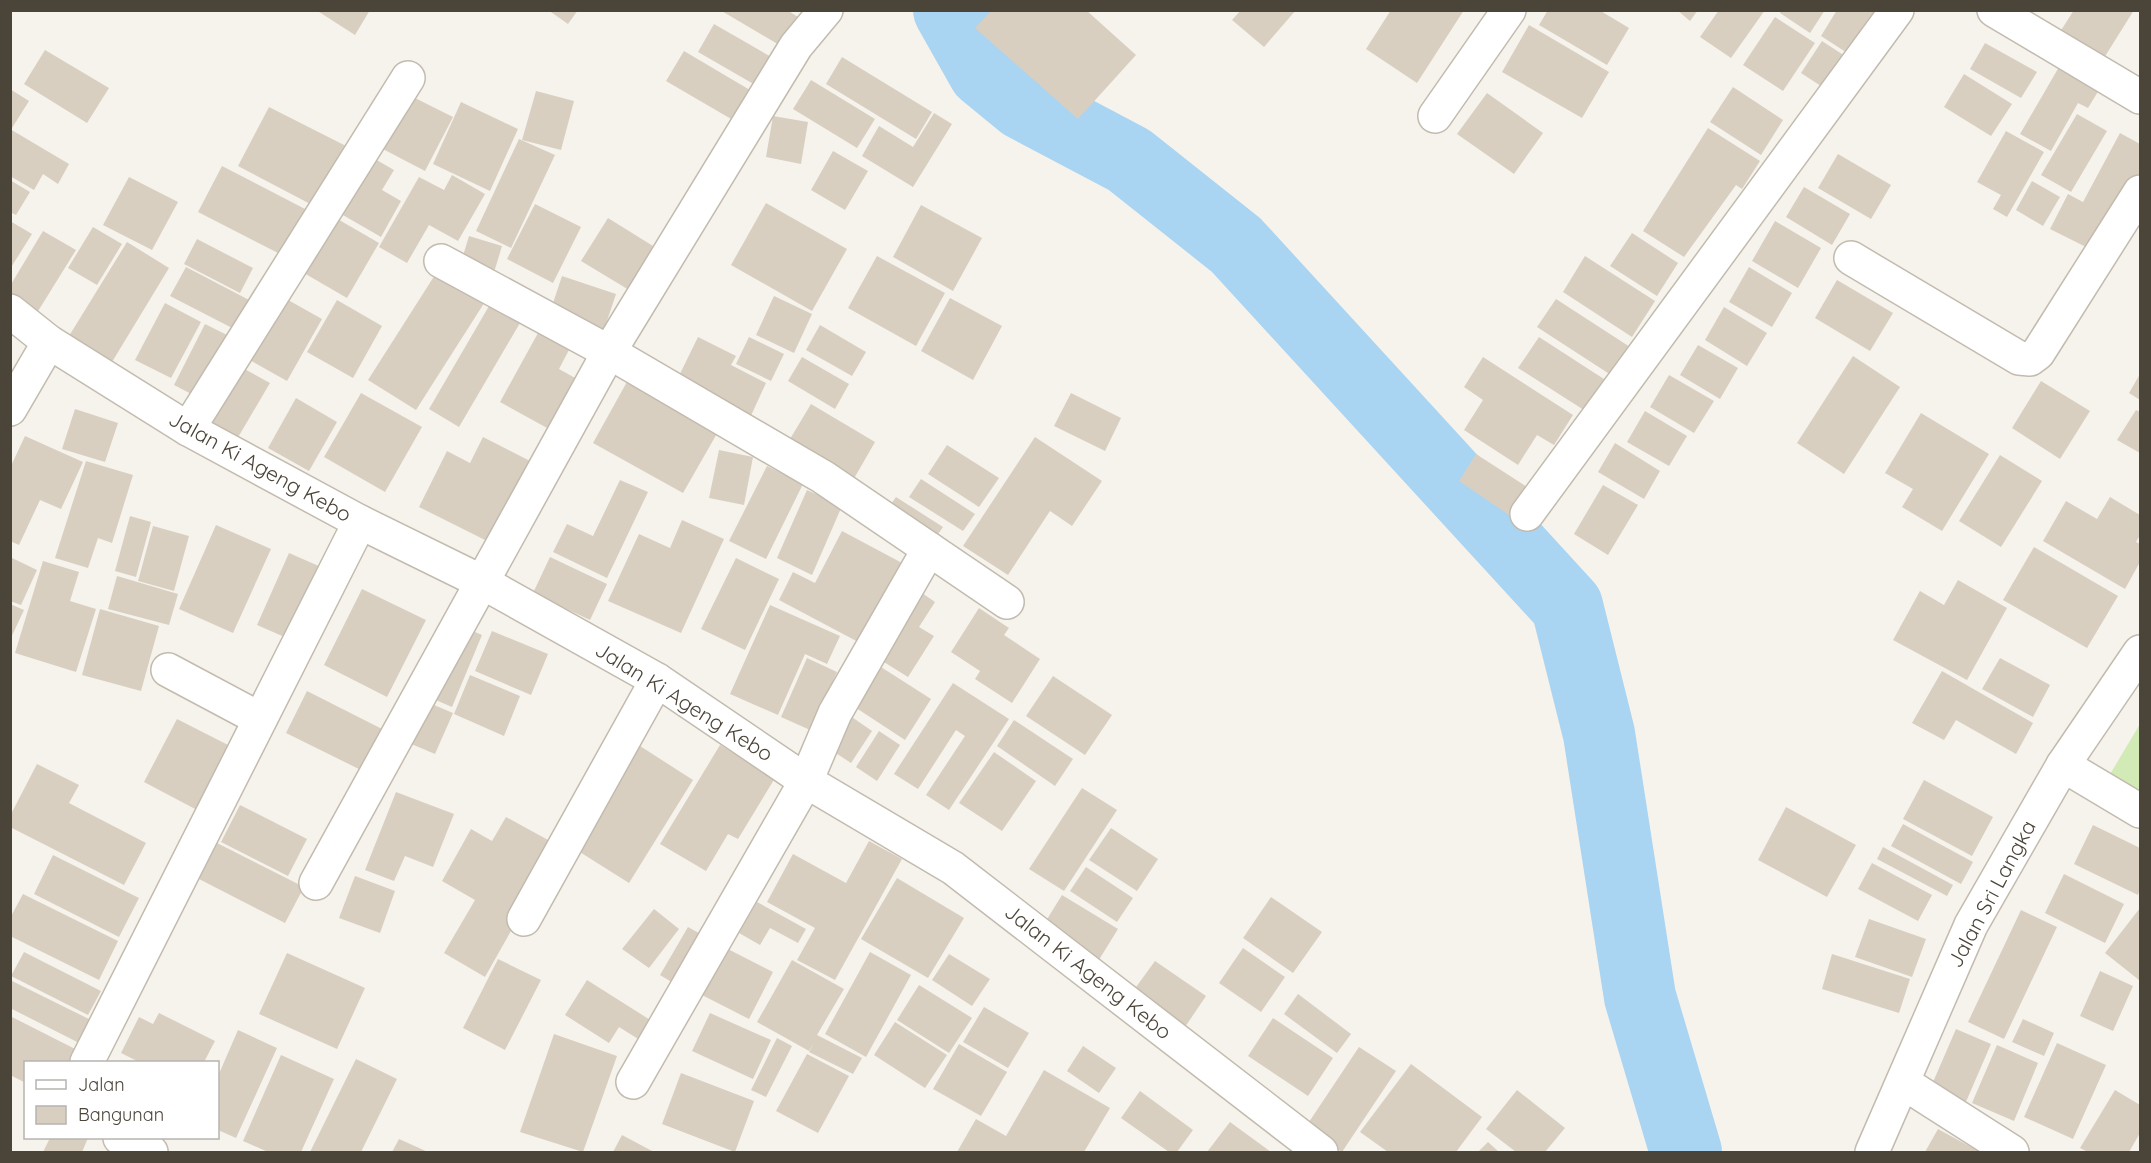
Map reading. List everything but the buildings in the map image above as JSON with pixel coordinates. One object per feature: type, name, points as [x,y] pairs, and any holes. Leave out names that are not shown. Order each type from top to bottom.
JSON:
[{"type":"street","points":[[316,883],[609,352],[796,46],[826,10]]},
{"type":"street","points":[[1435,116],[1509,10]]},
{"type":"street","points":[[1527,514],[1897,10]]},
{"type":"street","points":[[1994,10],[2140,97]]},
{"type":"street","points":[[188,429],[408,78]]},
{"type":"street","points":[[1851,258],[2019,358],[2030,359],[2038,353],[2140,192]]},
{"type":"street","points":[[441,261],[609,352],[823,477],[1006,602]]},
{"type":"street","name":"Jalan Ki Ageng Kebo","points":[[10,311],[49,342],[188,429],[360,522],[482,582],[657,680],[806,781],[953,868],[1321,1152]]},
{"type":"street","points":[[10,409],[49,342]]},
{"type":"street","points":[[88,1061],[360,522]]},
{"type":"street","points":[[633,1082],[806,781],[835,713],[928,549]]},
{"type":"street","name":"Jalan Sri Langka","points":[[1872,1152],[1904,1083],[1930,1014],[1971,925],[2062,765],[2140,652]]},
{"type":"street","points":[[168,670],[260,719]]},
{"type":"street","points":[[524,919],[657,680]]},
{"type":"street","points":[[2062,765],[2140,811]]},
{"type":"street","points":[[1904,1083],[2012,1152]]},
{"type":"street","points":[[124,1139],[151,1152]]},
{"type":"green space","points":[[2140,724],[2140,802],[2106,781]]},
{"type":"waterway","points":[[949,10],[984,72],[1023,104],[1129,160],[1236,245],[1567,606],[1599,734],[1640,997],[1686,1152]]}]
